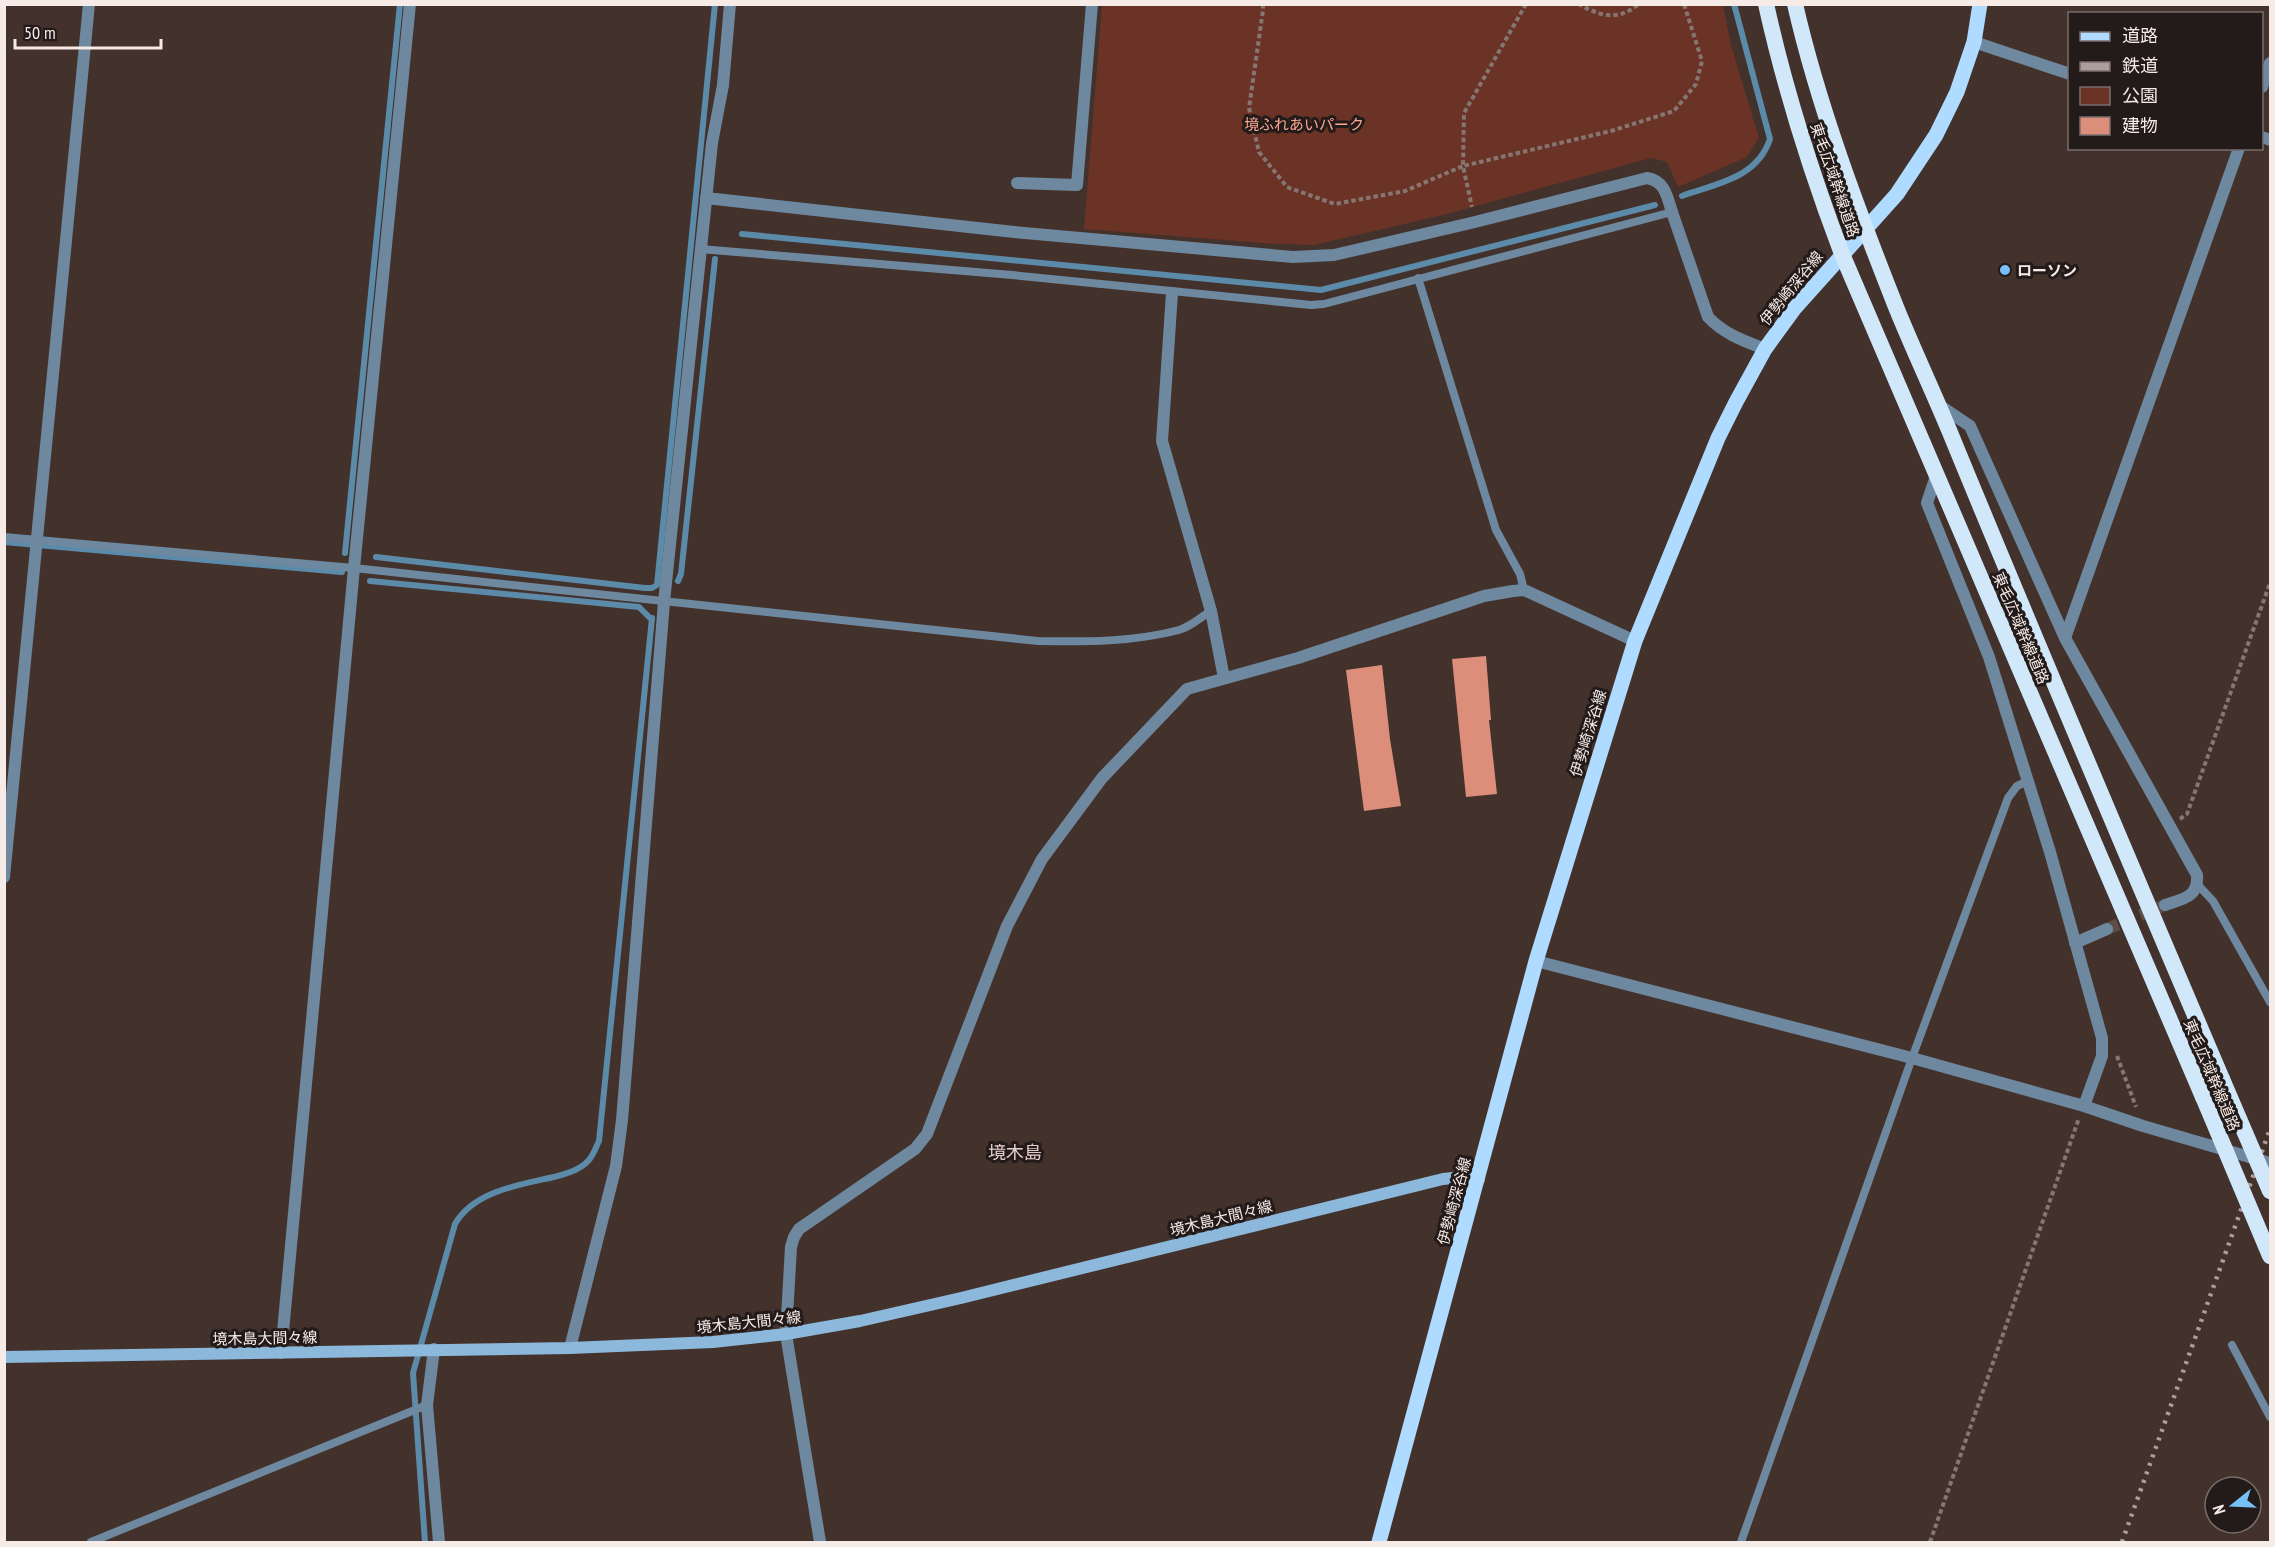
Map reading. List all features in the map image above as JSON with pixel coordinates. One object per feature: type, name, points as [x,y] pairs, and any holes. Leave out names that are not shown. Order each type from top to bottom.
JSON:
[{"type":"highway","name":"東毛広域幹線道路","points":[[1766,4],[1793,114],[1842,254],[2271,1256]]},
{"type":"highway","name":"東毛広域幹線道路","points":[[1795,4],[1822,99],[1897,308],[2092,776],[2271,1191]]},
{"type":"main road","name":"伊勢崎深谷線","points":[[1379,1542],[1479,1179],[1536,961],[1635,640],[1718,438],[1765,349],[1794,309],[1897,194],[1936,135],[1957,92],[1974,42],[1980,4]]},
{"type":"main road","name":"境木島大間々線","points":[[4,1357],[570,1348],[713,1342],[786,1334],[860,1321],[961,1298],[1443,1179],[1463,1177],[1479,1179]]},
{"type":"street","points":[[4,878],[89,4]]},
{"type":"street","points":[[281,1353],[354,568],[410,4]]},
{"type":"street","points":[[570,1348],[616,1166],[622,1120],[664,602],[700,249],[712,143],[723,85],[730,4]]},
{"type":"street","points":[[1017,183],[1077,186],[1092,4]]},
{"type":"street","points":[[1974,42],[2068,73]]},
{"type":"street","points":[[2263,84],[2271,63]]},
{"type":"street","points":[[2065,638],[2238,150]]},
{"type":"street","points":[[706,198],[1014,232],[1293,257],[1334,255],[1647,178],[1662,184],[1708,317],[1717,327],[1765,349]]},
{"type":"street","points":[[1172,293],[1162,441],[1211,611],[1224,678]]},
{"type":"street","points":[[1939,405],[1970,426],[2065,638],[2197,875],[2198,885],[2195,891],[2184,899],[2165,905]]},
{"type":"street","points":[[1936,476],[1927,503],[1989,657],[2028,781],[2102,1038],[2102,1056],[2084,1106]]},
{"type":"street","points":[[820,1542],[786,1334],[791,1247],[794,1237],[799,1229],[915,1149],[927,1134],[1007,926],[1042,859],[1102,778],[1187,689],[1298,658],[1484,596],[1524,590],[1635,640]]},
{"type":"street","points":[[2075,943],[2107,930]]},
{"type":"street","points":[[1536,961],[1912,1058],[2084,1106],[2143,1126],[2271,1163]]},
{"type":"street","points":[[434,1350],[427,1405],[439,1542]]},
{"type":"lane","points":[[700,249],[1012,275],[1172,293],[1311,305],[1324,304],[1672,212]]},
{"type":"lane","points":[[1418,278],[1496,530],[1520,574],[1524,590]]},
{"type":"lane","points":[[4,537],[354,568],[998,638],[1083,642],[1127,638],[1181,630],[1211,611]]},
{"type":"lane","points":[[1741,1542],[1912,1058],[2008,798],[2017,786],[2028,781]]},
{"type":"lane","points":[[2198,885],[2213,901],[2271,1002]]},
{"type":"lane","points":[[2232,1344],[2271,1417]]},
{"type":"lane","points":[[91,1542],[427,1405]]},
{"type":"path","points":[[1263,4],[1249,108],[1259,152],[1287,187],[1335,204],[1405,191],[1463,166],[1611,131],[1674,111],[1696,84],[1702,61],[1684,4]]},
{"type":"path","points":[[1472,207],[1463,166],[1464,112],[1526,4]]},
{"type":"path","points":[[1578,4],[1604,17],[1631,10],[1639,4]]},
{"type":"path","points":[[2170,826],[2187,814],[2271,583]]},
{"type":"path","points":[[2102,1056],[2112,1053],[2118,1056],[2143,1126]]},
{"type":"path","points":[[1930,1542],[2084,1106]]},
{"type":"green space","name":"境ふれあいパーク","points":[[1102,5],[1723,5],[1731,45],[1759,138],[1747,157],[1678,187],[1667,162],[1651,158],[1447,214],[1314,245],[1084,229]]},
{"type":"building","points":[[1486,656],[1491,720],[1489,720],[1497,794],[1466,797],[1452,659]]},
{"type":"building","points":[[1382,665],[1390,739],[1401,806],[1364,811],[1346,670]]},
{"type":"waterway","points":[[345,553],[400,4]]},
{"type":"waterway","points":[[376,557],[645,588],[657,585],[715,4]]},
{"type":"waterway","points":[[1682,196],[1722,183],[1746,171],[1756,163],[1770,139],[1734,4]]},
{"type":"waterway","points":[[742,234],[1321,290],[1655,205]]},
{"type":"waterway","points":[[678,581],[681,574],[715,259]]},
{"type":"waterway","points":[[4,542],[342,572]]},
{"type":"waterway","points":[[370,581],[639,607],[651,619]]},
{"type":"waterway","points":[[425,1542],[413,1373],[455,1224],[474,1204],[498,1191],[581,1167],[590,1159],[599,1141],[652,618]]},
{"type":"tunnel","points":[[2107,929],[2165,905]]},
{"type":"railway","points":[[2122,1542],[2270,1129]]},
{"type":"place","name":"ローソン","points":[[2005,270]]},
{"type":"district","name":"境木島","points":[[1015,1152]]}]
